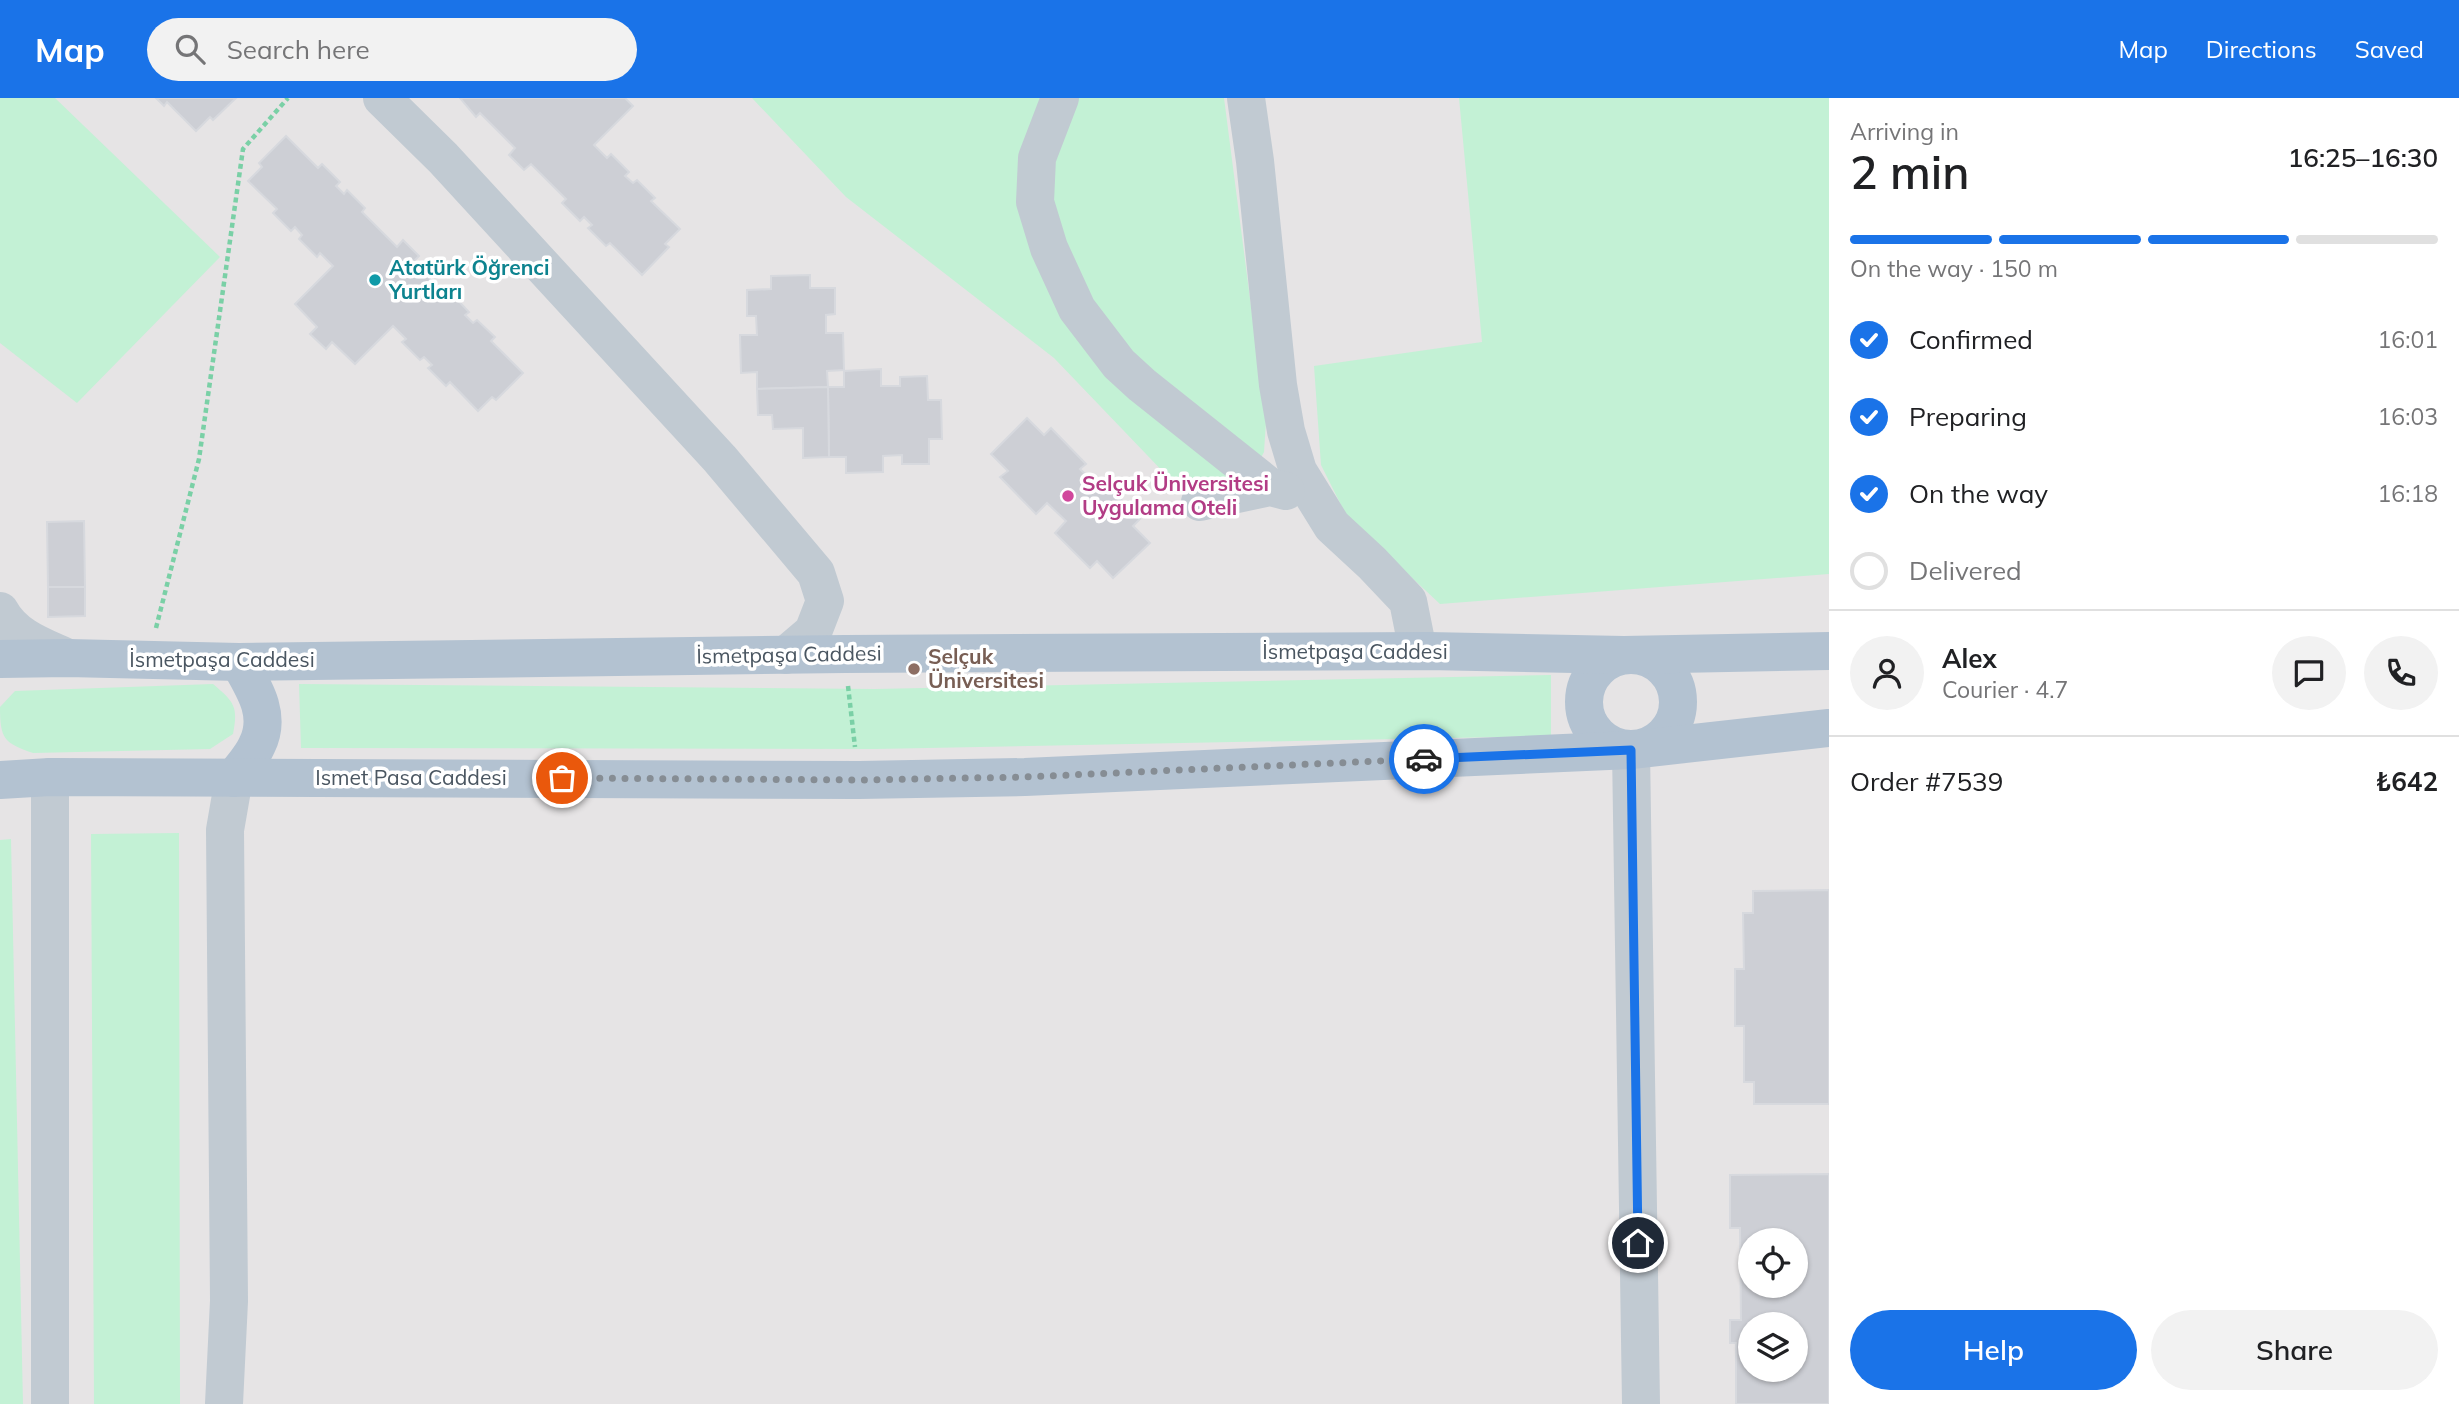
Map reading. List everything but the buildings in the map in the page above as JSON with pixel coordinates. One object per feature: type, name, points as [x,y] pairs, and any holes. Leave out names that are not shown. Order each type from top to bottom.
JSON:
[{"type":"main road","name":"İsmetpaşa Caddesi","points":[[0,659],[239,662],[786,654],[1418,651],[1624,655],[1829,651]]},
{"type":"main road","points":[[1624,655],[1640,655],[1660,666],[1675,684],[1677,714],[1671,729],[1660,740],[1631,750],[1615,747],[1602,740],[1591,728],[1584,706],[1587,682],[1596,669],[1609,660],[1624,655]]},
{"type":"main road","points":[[234,778],[258,745],[264,719],[259,696],[239,662]]},
{"type":"main road","name":"Ismet Pasa Caddesi","points":[[1,779],[859,780],[1039,776],[1631,750],[1829,728]]},
{"type":"street","points":[[382,98],[443,158],[720,459],[816,573],[825,601],[813,632],[786,654]]},
{"type":"street","points":[[1060,98],[1037,158],[1035,202],[1049,248],[1077,309],[1119,364],[1142,385],[1270,487],[1315,499]]},
{"type":"street","points":[[1246,98],[1278,385],[1286,431],[1298,471],[1332,526],[1408,601],[1418,651]]},
{"type":"street","points":[[1200,502],[1270,487]]},
{"type":"street","points":[[0,611],[6,622],[29,641],[68,658]]},
{"type":"street","points":[[1631,750],[1641,1404]]},
{"type":"street","points":[[50,777],[50,1404]]},
{"type":"street","points":[[224,1404],[229,1301],[225,830],[234,778]]},
{"type":"path","points":[[155,632],[200,459],[243,149],[288,98]]},
{"type":"path","points":[[845,654],[859,780]]},
{"type":"shaded area","name":"Selçuk Üniversitesi","points":[[0,98],[1829,98],[1829,1404],[0,1404]]},
{"type":"green space","points":[[0,98],[55,98],[220,257],[77,403],[0,343]]},
{"type":"green space","points":[[752,98],[1224,98],[1266,422],[1264,452],[1254,471],[1193,503],[1054,358],[846,197]]},
{"type":"green space","points":[[1459,98],[1829,98],[1829,574],[1440,604],[1347,517],[1321,465],[1314,366],[1482,342]]},
{"type":"green space","points":[[1551,675],[1551,736],[875,749],[301,748],[299,684],[875,689]]},
{"type":"green space","points":[[213,684],[230,700],[235,717],[233,734],[210,749],[33,753],[10,742],[1,726],[0,707],[15,691]]},
{"type":"green space","points":[[179,833],[180,1404],[94,1404],[91,834]]},
{"type":"green space","points":[[11,839],[23,1404],[0,1404],[0,840]]},
{"type":"way so far","points":[[562,778],[859,780],[1025,777],[1424,759]]},
{"type":"place","name":"Atatürk Öğrenci Yurtları","points":[[375,280]]},
{"type":"place","name":"Selçuk Üniversitesi Uygulama Oteli","points":[[1068,496]]},
{"type":"place","name":"Selçuk Üniversitesi","points":[[914,669]]},
{"type":"route","points":[[1424,759],[1631,750],[1638,1243]]}]
